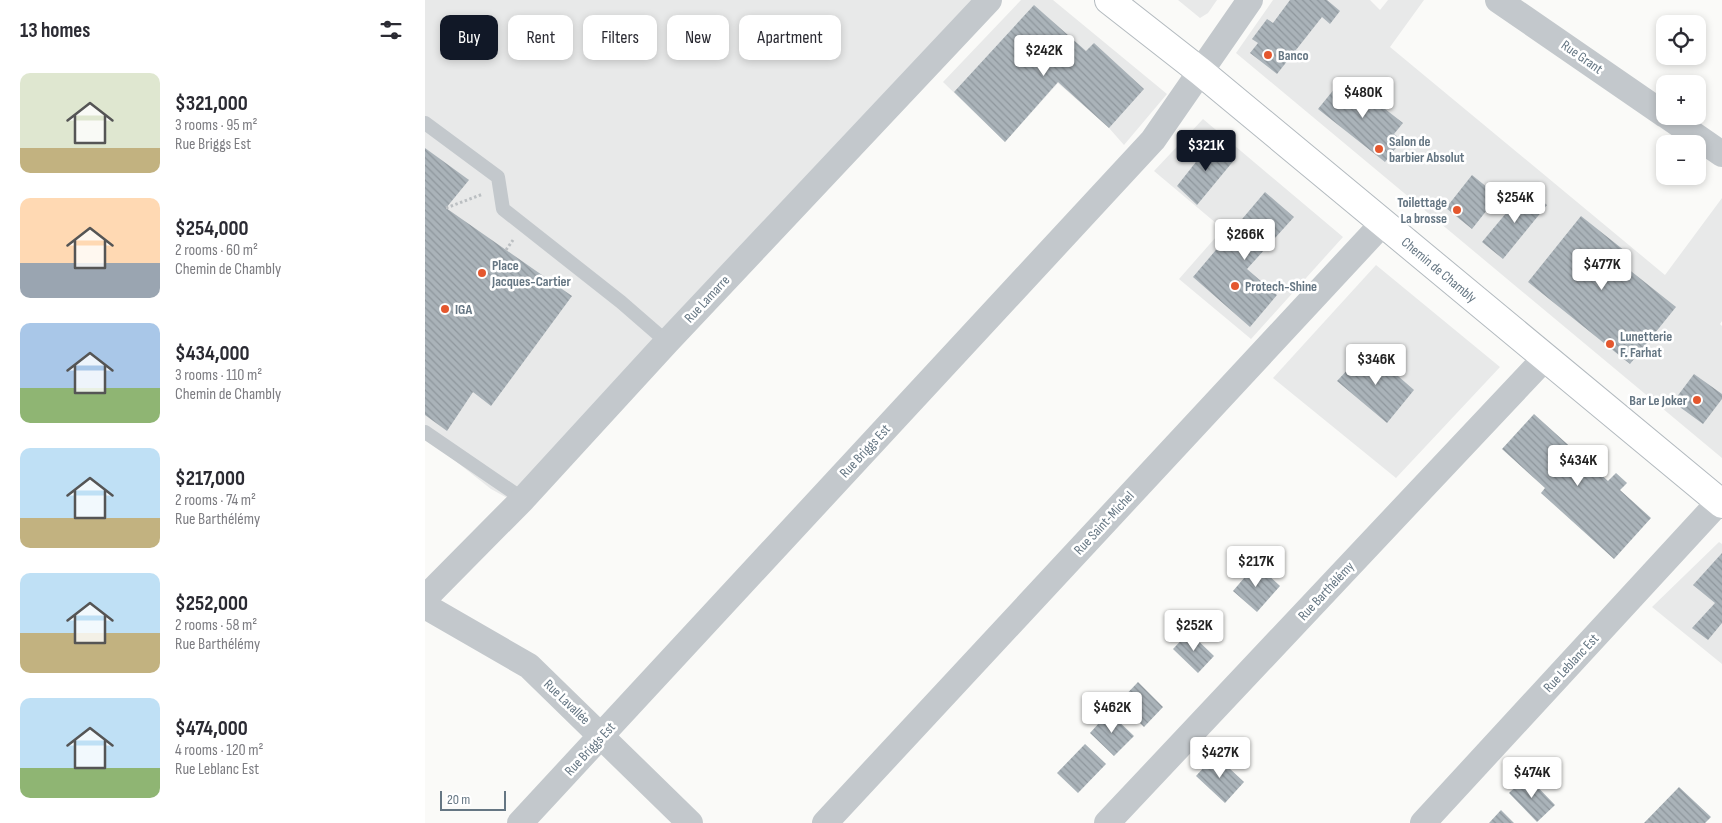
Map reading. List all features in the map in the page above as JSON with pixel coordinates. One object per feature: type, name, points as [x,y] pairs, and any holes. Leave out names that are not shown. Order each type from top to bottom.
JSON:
[{"type":"main road","name":"Chemin de Chambly","points":[[1109,0],[1201,72],[1721,503]]},
{"type":"street","name":"Rue Lamarre","points":[[425,598],[523,499],[667,342],[989,0]]},
{"type":"street","name":"Rue Briggs Est","points":[[520,823],[1153,140],[1250,0]]},
{"type":"street","name":"Rue Grant","points":[[1498,0],[1656,108]]},
{"type":"street","name":"Rue Grant","points":[[1680,125],[1722,154]]},
{"type":"street","name":"Rue Saint-Michel","points":[[825,823],[1383,223]]},
{"type":"street","name":"Rue Barthélémy","points":[[1107,823],[1545,358]]},
{"type":"street","name":"Rue Leblanc Est","points":[[1423,823],[1721,503]]},
{"type":"street","name":"Rue Lavallée","points":[[425,606],[529,666],[690,823]]},
{"type":"lane","points":[[425,123],[498,177],[503,209],[621,302],[667,342]]},
{"type":"lane","points":[[425,432],[523,499]]},
{"type":"path","points":[[446,208],[500,187]]},
{"type":"shaded area","name":"Place Jacques-Cartier","points":[[425,0],[989,0],[518,504],[491,489],[425,437]]},
{"type":"shaded area","points":[[1021,0],[1053,0],[1167,94],[1124,145],[1109,128],[1058,83],[1005,142],[943,82]]},
{"type":"shaded area","points":[[1178,0],[1217,0],[1208,13],[1200,18]]},
{"type":"shaded area","points":[[1273,0],[1370,0],[1380,10],[1388,0],[1424,0],[1390,47],[1665,275],[1722,198],[1722,321],[1720,324],[1722,326],[1722,458],[1236,53]]},
{"type":"shaded area","points":[[1203,119],[1343,237],[1251,339],[1179,279],[1223,229],[1154,171]]},
{"type":"shaded area","points":[[1376,265],[1500,367],[1396,478],[1273,378]]},
{"type":"shaded area","points":[[1719,542],[1722,544],[1722,664],[1652,607]]},
{"type":"building","points":[[1290,0],[1327,0],[1340,11],[1330,24],[1322,17],[1277,74],[1250,53],[1258,43],[1252,39],[1267,19],[1273,23]]},
{"type":"building","points":[[1034,5],[1086,51],[1094,43],[1144,89],[1109,128],[1058,82],[1005,142],[954,92]]},
{"type":"building","points":[[1344,77],[1403,123],[1394,134],[1402,140],[1385,162],[1318,109]]},
{"type":"building","points":[[1214,139],[1235,159],[1197,205],[1177,186]]},
{"type":"building","name":"Place Jacques-Cartier","points":[[425,148],[469,180],[446,208],[572,296],[491,406],[473,392],[447,431],[425,415]]},
{"type":"building","points":[[1472,175],[1498,196],[1472,229],[1446,208]]},
{"type":"building","points":[[1527,188],[1547,205],[1503,259],[1482,242]]},
{"type":"building","points":[[1265,192],[1294,217],[1247,269],[1277,295],[1250,327],[1193,277]]},
{"type":"building","points":[[1581,216],[1630,255],[1622,264],[1676,307],[1630,364],[1528,282]]},
{"type":"building","points":[[1367,349],[1414,390],[1387,423],[1337,381]]},
{"type":"building","name":"Bar Le Joker","points":[[1694,374],[1722,394],[1722,399],[1703,424],[1673,402]]},
{"type":"building","points":[[1534,414],[1608,481],[1616,473],[1627,483],[1620,490],[1651,518],[1614,559],[1541,493],[1545,488],[1502,449]]},
{"type":"building","points":[[1722,553],[1722,623],[1708,640],[1692,628],[1715,603],[1693,585]]},
{"type":"building","points":[[1256,564],[1280,586],[1257,612],[1233,591]]},
{"type":"building","points":[[1189,632],[1214,656],[1198,673],[1173,649]]},
{"type":"building","points":[[1138,682],[1163,707],[1144,727],[1119,702]]},
{"type":"building","points":[[1109,712],[1134,736],[1114,756],[1090,733]]},
{"type":"building","points":[[1085,744],[1106,764],[1078,793],[1057,773]]},
{"type":"building","points":[[1215,755],[1244,782],[1225,803],[1196,776]]},
{"type":"building","points":[[1527,776],[1555,805],[1537,822],[1509,793]]},
{"type":"building","points":[[1679,787],[1711,817],[1705,823],[1644,823]]},
{"type":"building","points":[[1501,810],[1514,823],[1489,823]]},
{"type":"place","name":"Banco","points":[[1268,55]]},
{"type":"place","name":"Salon de barbier Absolut","points":[[1379,149]]},
{"type":"place","name":"Toilettage La brosse","points":[[1457,210]]},
{"type":"place","name":"Place Jacques-Cartier","points":[[482,273]]},
{"type":"place","name":"Protech-Shine","points":[[1235,286]]},
{"type":"place","name":"IGA","points":[[445,309]]},
{"type":"place","name":"Lunetterie F. Farhat","points":[[1610,344]]},
{"type":"place","name":"Bar Le Joker","points":[[1697,400]]}]
